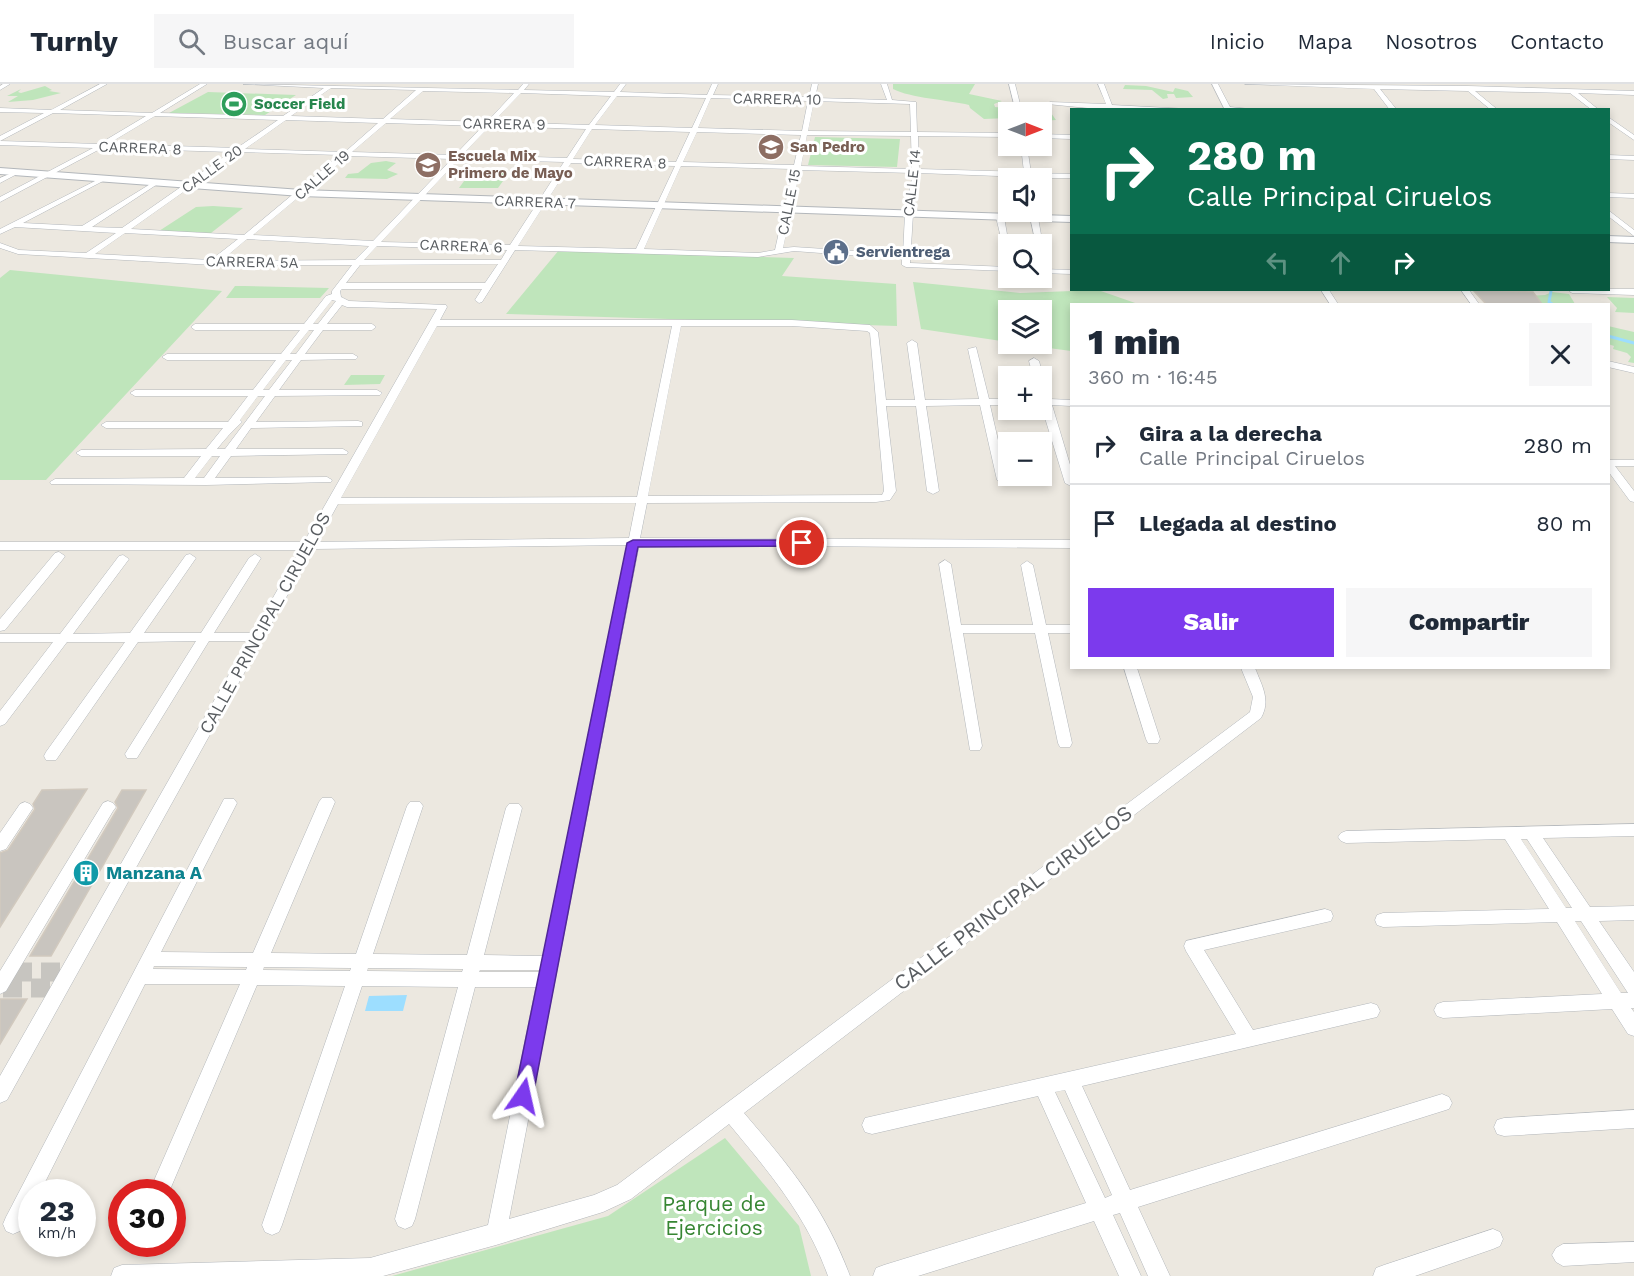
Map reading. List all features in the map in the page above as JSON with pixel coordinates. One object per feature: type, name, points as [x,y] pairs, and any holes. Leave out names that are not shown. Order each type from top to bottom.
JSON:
[{"type":"street","points":[[0,87],[7,84]]},
{"type":"street","points":[[0,141],[104,84]]},
{"type":"street","points":[[0,200],[99,147],[204,84]]},
{"type":"street","name":"CARRERA 10","points":[[246,84],[913,102]]},
{"type":"street","name":"CALLE 19","points":[[213,263],[301,194],[428,84]]},
{"type":"street","points":[[206,482],[322,327],[337,301],[340,286],[358,262],[379,244],[526,84]]},
{"type":"street","points":[[479,300],[591,126],[623,84]]},
{"type":"street","points":[[640,250],[715,84]]},
{"type":"street","name":"CALLE 15","points":[[779,250],[815,84]]},
{"type":"street","points":[[884,84],[890,101]]},
{"type":"street","points":[[1012,84],[1016,102]]},
{"type":"street","points":[[1052,104],[1110,108],[1101,84]]},
{"type":"street","points":[[1215,84],[1227,108]]},
{"type":"street","points":[[1248,84],[1634,93]]},
{"type":"street","points":[[1465,84],[1493,108]]},
{"type":"street","points":[[1562,84],[1593,108]]},
{"type":"street","name":"CALLE 20","points":[[90,254],[331,86]]},
{"type":"street","points":[[1376,88],[1392,108]]},
{"type":"street","name":"CALLE 14","points":[[906,261],[909,214],[916,173],[913,102]]},
{"type":"street","name":"CARRERA 9","points":[[0,110],[805,133],[998,135]]},
{"type":"street","points":[[1610,121],[1624,123]]},
{"type":"street","points":[[1610,121],[1634,138]]},
{"type":"street","points":[[1052,136],[1070,137]]},
{"type":"street","name":"CARRERA 8","points":[[0,141],[99,147],[457,159],[571,160],[998,176]]},
{"type":"street","points":[[1610,157],[1634,158]]},
{"type":"street","name":"CARRERA 7","points":[[0,171],[301,194],[788,212],[998,217]]},
{"type":"street","points":[[0,181],[16,173]]},
{"type":"street","name":"CARRERA 8","points":[[1052,176],[1070,176]]},
{"type":"street","points":[[0,232],[101,180]]},
{"type":"street","points":[[81,230],[154,184]]},
{"type":"street","points":[[1610,195],[1634,196]]},
{"type":"street","points":[[1610,214],[1634,234]]},
{"type":"street","name":"CARRERA 7","points":[[1052,217],[1070,219]]},
{"type":"street","name":"CARRERA 6","points":[[16,225],[379,244],[758,255],[794,249],[998,268]]},
{"type":"street","points":[[1610,239],[1634,240]]},
{"type":"street","points":[[18,252],[33,243]]},
{"type":"street","name":"CARRERA 5A","points":[[0,245],[18,252],[90,254],[213,263],[505,262]]},
{"type":"street","points":[[1052,271],[1070,272]]},
{"type":"street","points":[[340,286],[489,286]]},
{"type":"street","points":[[1466,291],[1475,303]]},
{"type":"street","points":[[1603,291],[1634,292]]},
{"type":"street","points":[[187,482],[323,306],[337,301],[354,304],[443,307],[434,323],[792,323],[870,328],[874,332],[890,491],[886,498],[333,501]]},
{"type":"street","name":"CALLE PRINCIPAL CIRUELOS","points":[[0,1094],[60,980],[434,323]]},
{"type":"street","points":[[496,1235],[676,324]]},
{"type":"street","points":[[195,327],[372,327]]},
{"type":"street","points":[[912,343],[933,491]]},
{"type":"street","points":[[973,349],[998,463]]},
{"type":"street","points":[[167,357],[353,357]]},
{"type":"street","points":[[1034,361],[1035,366]]},
{"type":"street","points":[[1610,364],[1634,370]]},
{"type":"street","points":[[135,393],[377,393]]},
{"type":"street","points":[[880,403],[998,402]]},
{"type":"street","points":[[1052,403],[1070,403]]},
{"type":"street","points":[[1050,420],[1070,483]]},
{"type":"street","points":[[106,425],[231,425],[237,429],[249,424],[358,424]]},
{"type":"street","points":[[81,453],[343,452]]},
{"type":"street","points":[[1610,464],[1634,463]]},
{"type":"street","points":[[1610,467],[1634,499]]},
{"type":"street","points":[[55,482],[327,480]]},
{"type":"street","points":[[0,546],[633,543],[1070,544]]},
{"type":"street","points":[[0,627],[59,556]]},
{"type":"street","points":[[51,756],[190,558]]},
{"type":"street","points":[[132,754],[255,558]]},
{"type":"street","points":[[0,721],[123,559]]},
{"type":"street","points":[[945,564],[975,747]]},
{"type":"street","points":[[1027,565],[1065,743]]},
{"type":"street","points":[[957,633],[1042,633],[1070,629]]},
{"type":"street","points":[[1042,633],[1070,638]]},
{"type":"street","points":[[0,638],[60,642],[255,641]]},
{"type":"street","points":[[0,647],[60,642]]},
{"type":"street","points":[[1130,669],[1153,739]]},
{"type":"street","name":"CALLE PRINCIPAL CIRUELOS","points":[[122,1276],[370,1269],[596,1205],[624,1192],[1256,715],[1261,706],[1260,696],[1248,669]]},
{"type":"street","points":[[165,1179],[327,802]]},
{"type":"street","points":[[13,1224],[229,803]]},
{"type":"street","points":[[272,1225],[415,806]]},
{"type":"street","points":[[4,979],[108,807]]},
{"type":"street","points":[[0,845],[25,808]]},
{"type":"street","points":[[405,1219],[514,808]]},
{"type":"street","points":[[1347,837],[1634,830]]},
{"type":"street","points":[[1530,831],[1634,987]]},
{"type":"street","points":[[1509,833],[1561,914],[1625,1000],[1634,1028]]},
{"type":"street","points":[[1383,920],[1634,913]]},
{"type":"street","points":[[1249,1039],[1192,946],[1325,916]]},
{"type":"street","points":[[148,959],[259,960],[359,970]]},
{"type":"street","points":[[140,976],[252,977],[359,970],[548,971]]},
{"type":"street","points":[[1443,1010],[1625,1000]]},
{"type":"street","points":[[872,1125],[1371,1011]]},
{"type":"street","points":[[1070,1080],[1159,1276]]},
{"type":"street","points":[[1043,1086],[1130,1276]]},
{"type":"street","points":[[884,1276],[1442,1103]]},
{"type":"street","points":[[730,1111],[803,1198],[829,1245],[839,1276]]},
{"type":"street","points":[[1504,1126],[1634,1119]]},
{"type":"street","points":[[1384,1276],[1493,1239]]},
{"type":"street","points":[[1563,1255],[1634,1252]]},
{"type":"green space","points":[[893,84],[975,84],[969,94],[1002,101],[994,104],[998,107],[998,118],[984,119],[969,105],[909,95],[893,89]]},
{"type":"green space","points":[[1125,85],[1146,86],[1173,92],[1175,88],[1188,91],[1193,97],[1176,98],[1174,94],[1167,94],[1168,98],[1163,99],[1152,90],[1123,89]]},
{"type":"green space","points":[[45,86],[52,90],[49,91],[61,93],[33,100],[8,102],[18,96],[7,96],[21,89],[18,92]]},
{"type":"green space","name":"Soccer Field","points":[[208,92],[296,95],[265,115],[169,113]]},
{"type":"green space","points":[[815,137],[900,139],[897,167],[808,165]]},
{"type":"green space","points":[[386,161],[396,163],[387,170],[398,174],[387,179],[345,178],[348,174],[358,173],[371,163]]},
{"type":"green space","points":[[505,169],[508,174],[498,188],[459,188],[472,170]]},
{"type":"green space","points":[[196,207],[243,208],[211,233],[159,231]]},
{"type":"green space","points":[[559,250],[794,258],[782,276],[896,284],[897,326],[506,314]]},
{"type":"green space","points":[[10,270],[222,291],[46,480],[0,480],[0,278]]},
{"type":"green space","points":[[913,282],[1020,293],[1101,291],[1135,303],[1070,303],[1070,351],[1052,348],[1052,300],[998,300],[998,341],[921,329]]},
{"type":"green space","points":[[235,286],[329,288],[320,298],[226,298]]},
{"type":"green space","points":[[1552,292],[1569,294],[1574,303],[1506,303],[1508,297],[1545,295]]},
{"type":"green space","points":[[1607,297],[1634,298],[1634,313],[1615,312],[1617,308]]},
{"type":"green space","points":[[1610,326],[1634,332],[1634,363],[1628,362],[1631,357],[1627,353],[1613,349],[1614,346],[1610,345]]},
{"type":"green space","points":[[351,375],[385,375],[380,384],[344,385]]},
{"type":"green space","name":"Parque de Ejercicios","points":[[725,1138],[799,1226],[811,1276],[392,1276],[608,1216]]},
{"type":"water","points":[[407,995],[403,1011],[365,1011],[369,996]]},
{"type":"building","points":[[1474,291],[1533,292],[1541,303],[1485,303]]},
{"type":"building","points":[[87,789],[0,927],[0,853],[8,850],[35,809],[33,804],[42,790]]},
{"type":"building","name":"Manzana A","points":[[122,790],[146,790],[51,956],[30,956],[118,808],[115,802]]},
{"type":"building","points":[[0,999],[27,999],[0,1044]]},
{"type":"waterway","points":[[1550,303],[1551,291]]},
{"type":"waterway","points":[[1610,337],[1634,343]]},
{"type":"tunnel","points":[[13,972],[60,972]]},
{"type":"tunnel","points":[[3,988],[51,988]]},
{"type":"place","name":"Soccer Field","points":[[234,104]]},
{"type":"place","name":"San Pedro","points":[[771,147]]},
{"type":"place","name":"Escuela Mix Primero de Mayo","points":[[428,165]]},
{"type":"place","name":"Servientrega","points":[[836,252]]},
{"type":"place","name":"Manzana A","points":[[86,873]]},
{"type":"route","points":[[523,1096],[633,543],[802,543]]}]
